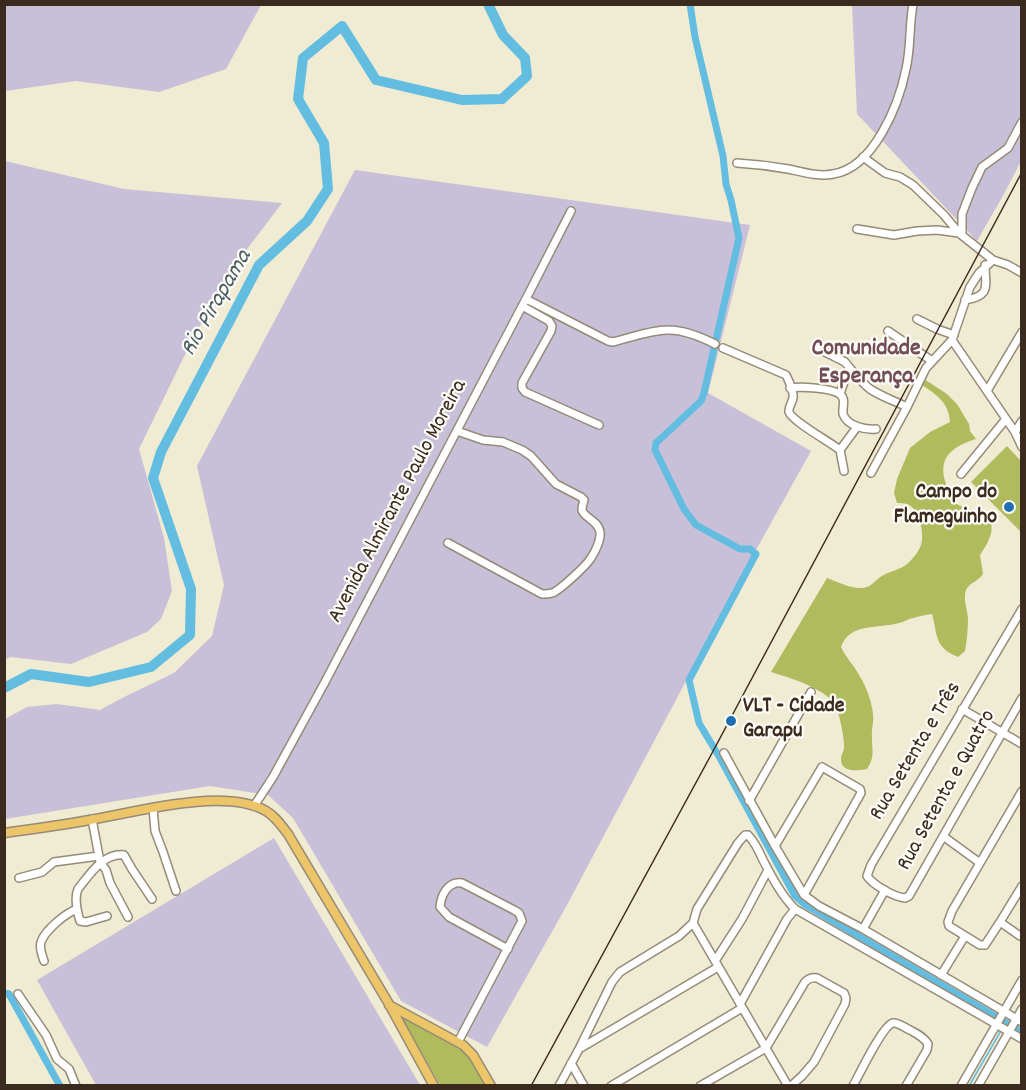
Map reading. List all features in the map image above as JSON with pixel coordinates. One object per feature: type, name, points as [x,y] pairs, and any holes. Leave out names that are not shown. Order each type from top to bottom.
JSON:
[{"type":"main road","points":[[4,833],[197,802],[219,801],[254,806],[265,810],[288,834],[389,1004],[434,1086]]},
{"type":"main road","points":[[389,1004],[470,1051],[488,1084]]},
{"type":"street","points":[[737,163],[759,164],[806,173],[833,174],[846,171],[863,157],[881,135],[895,108],[907,69],[913,4]]},
{"type":"street","points":[[960,234],[962,214],[982,167],[1008,148],[1022,122]]},
{"type":"street","points":[[863,157],[885,173],[900,177],[913,185],[960,234],[989,258],[1022,273]]},
{"type":"street","name":"Avenida Almirante Paulo Moreira","points":[[254,806],[273,777],[321,690],[571,211]]},
{"type":"street","points":[[857,229],[894,235],[937,230],[960,234]]},
{"type":"street","points":[[871,473],[932,361],[953,337],[970,287],[989,258]]},
{"type":"street","points":[[965,300],[975,299],[983,293],[987,285],[984,268]]},
{"type":"street","points":[[524,302],[608,341],[613,342],[662,330],[672,330],[700,337],[715,344]]},
{"type":"street","points":[[524,302],[549,321],[552,326],[522,388],[525,392],[599,425]]},
{"type":"street","points":[[917,320],[953,337],[1015,432],[1022,447]]},
{"type":"street","points":[[888,331],[932,361]]},
{"type":"street","points":[[987,391],[1022,332]]},
{"type":"street","points":[[723,348],[783,373],[788,378],[793,394],[789,413],[840,450],[844,471]]},
{"type":"street","points":[[817,348],[845,363],[874,392],[908,406]]},
{"type":"street","points":[[849,367],[840,394],[845,418],[857,427],[876,429]]},
{"type":"street","points":[[790,388],[802,386],[825,388],[840,394]]},
{"type":"street","points":[[961,474],[1006,419]]},
{"type":"street","points":[[1015,432],[1022,422]]},
{"type":"street","points":[[840,450],[857,427]]},
{"type":"street","points":[[448,543],[542,594],[550,594],[585,565],[600,539],[600,532],[595,521],[582,509],[584,500],[556,484],[531,456],[513,445],[483,440],[457,431]]},
{"type":"street","name":"Rua Setenta e Três","points":[[904,898],[896,897],[870,880],[867,876],[871,865],[1022,609]]},
{"type":"street","points":[[749,801],[811,692]]},
{"type":"street","name":"Rua Setenta e Quatro","points":[[904,898],[909,896],[914,889],[1022,698]]},
{"type":"street","points":[[962,709],[1022,744]]},
{"type":"street","points":[[724,753],[804,895],[819,906],[863,929],[1019,1021]]},
{"type":"street","points":[[775,846],[822,767],[861,789],[861,793],[804,895]]},
{"type":"street","points":[[1022,791],[952,910],[948,922],[950,926],[983,946],[985,945],[1022,886]]},
{"type":"street","points":[[153,808],[154,831],[176,891]]},
{"type":"street","points":[[92,819],[100,859],[128,917]]},
{"type":"street","points":[[559,1086],[612,982],[621,972],[679,936],[693,924],[698,909],[745,835],[753,840],[768,870],[787,901],[795,909],[1022,1040]]},
{"type":"street","points":[[944,836],[980,863]]},
{"type":"street","points":[[19,878],[42,872],[54,862],[100,859],[122,854],[152,899]]},
{"type":"street","points":[[100,859],[78,889],[77,909],[82,922],[107,916]]},
{"type":"street","points":[[579,1049],[717,964],[768,870]]},
{"type":"street","points":[[458,1042],[508,949],[522,921],[519,913],[462,883],[449,885],[440,903],[443,912],[508,949]]},
{"type":"street","points":[[863,929],[885,890]]},
{"type":"street","points":[[44,961],[41,941],[57,922],[77,909]]},
{"type":"street","points":[[611,1086],[741,1006],[787,919],[795,909]]},
{"type":"street","points":[[1000,922],[1020,936]]},
{"type":"street","points":[[693,924],[766,1048],[790,1086],[814,1062],[846,998],[843,993],[821,980],[812,977],[807,979],[766,1048],[700,1086]]},
{"type":"street","points":[[941,975],[965,936]]},
{"type":"street","points":[[978,1086],[1002,1028],[1002,1012],[1022,980]]},
{"type":"street","points":[[18,994],[46,1035],[57,1059],[69,1069],[76,1086]]},
{"type":"street","points":[[1019,1021],[1022,1009]]},
{"type":"street","points":[[961,1086],[1002,1028],[1019,1021]]},
{"type":"street","points":[[853,1086],[886,1027],[895,1023],[919,1034],[928,1044],[927,1050],[906,1086]]},
{"type":"street","points":[[571,1064],[584,1086]]},
{"type":"shaded area","points":[[4,5],[261,5],[226,69],[159,92],[76,81],[5,91]]},
{"type":"shaded area","points":[[852,5],[1021,5],[1021,161],[977,241],[857,114]]},
{"type":"shaded area","points":[[5,161],[124,189],[282,203],[238,261],[194,336],[139,449],[164,538],[172,591],[161,619],[147,632],[71,664],[11,657],[5,659]]},
{"type":"shaded area","points":[[355,170],[750,225],[708,393],[811,451],[746,568],[567,905],[487,1047],[401,1001],[293,818],[268,795],[210,786],[5,819],[5,719],[27,707],[57,704],[100,710],[174,673],[212,636],[224,585],[197,466]]},
{"type":"shaded area","points":[[274,838],[420,1085],[96,1085],[37,980]]},
{"type":"green space","points":[[924,379],[947,394],[957,404],[976,439],[955,449],[946,459],[943,472],[951,497],[954,502],[963,507],[986,516],[992,527],[987,544],[980,555],[983,574],[970,585],[965,593],[968,618],[967,639],[965,651],[958,657],[941,645],[932,614],[901,623],[858,630],[845,639],[841,647],[866,689],[873,718],[871,761],[867,769],[850,770],[841,763],[844,739],[834,703],[814,688],[771,672],[827,578],[849,586],[866,587],[882,576],[904,566],[919,550],[922,540],[920,522],[911,506],[897,503],[894,493],[897,479],[910,448],[930,432],[950,422],[945,405],[922,385]]},
{"type":"green space","name":"Campo do Flameguinho","points":[[1007,446],[1021,461],[1021,532],[971,482]]},
{"type":"green space","points":[[401,1016],[468,1051],[485,1082],[484,1085],[440,1085]]},
{"type":"waterway","name":"Rio Pirapama","points":[[4,688],[31,674],[89,682],[151,667],[190,635],[191,589],[153,478],[161,452],[259,265],[307,221],[328,189],[324,143],[298,99],[303,58],[342,26],[376,80],[462,100],[502,99],[527,76],[525,58],[503,35],[488,4]]},
{"type":"waterway","points":[[690,4],[695,37],[723,156],[726,184],[739,238],[701,401],[656,443],[655,450],[684,509],[696,525],[740,549],[750,549],[756,554],[689,680],[699,723],[795,896],[804,904],[1022,1032]]},
{"type":"waterway","points":[[4,993],[9,994],[60,1086]]},
{"type":"waterway","points":[[969,1086],[1002,1029]]},
{"type":"tram line","points":[[531,1086],[711,755],[1022,172]]},
{"type":"place","name":"Campo do Flameguinho","points":[[1009,507]]},
{"type":"place","name":"VLT - Cidade Garapu","points":[[731,721]]},
{"type":"district","name":"Comunidade Esperança","points":[[866,365]]}]
